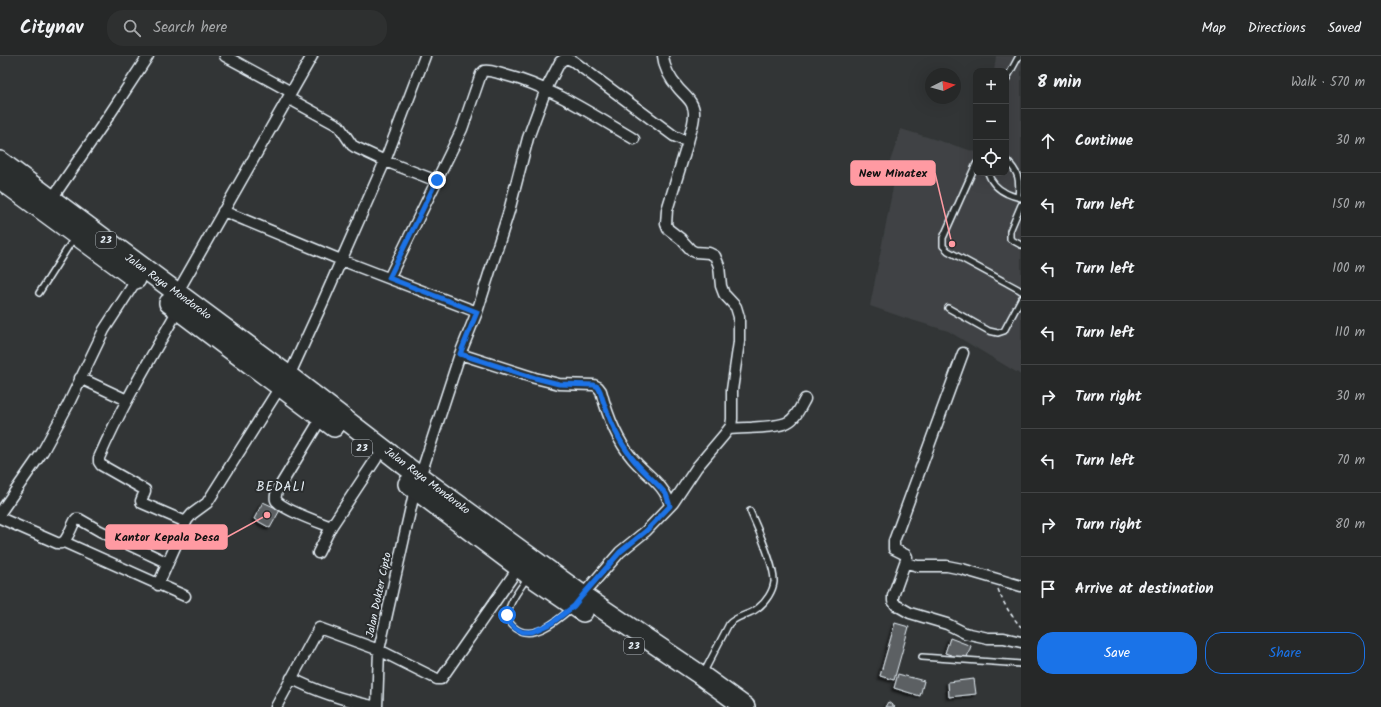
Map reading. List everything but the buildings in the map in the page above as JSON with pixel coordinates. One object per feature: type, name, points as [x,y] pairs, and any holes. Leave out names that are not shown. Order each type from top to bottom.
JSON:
[{"type":"highway","name":"Jalan Raya Mondoroko","points":[[0,161],[208,325],[285,381],[528,568],[745,707]]},
{"type":"highway","name":"Jalan Raya Mondoroko","points":[[0,179],[76,236],[137,279],[177,301]]},
{"type":"highway","name":"Jalan Raya Mondoroko","points":[[285,381],[322,417],[376,459],[418,483]]},
{"type":"highway","name":"Jalan Raya Mondoroko","points":[[578,601],[725,707]]},
{"type":"street","points":[[50,200],[148,56]]},
{"type":"street","points":[[225,56],[339,126],[352,145],[385,161],[437,180]]},
{"type":"street","points":[[186,522],[142,503],[141,501],[145,490],[101,464],[99,462],[99,458],[223,211],[312,56]]},
{"type":"street","points":[[158,586],[186,522],[192,514],[207,503],[285,381],[314,324],[385,161],[425,56]]},
{"type":"street","points":[[578,601],[620,552],[646,531],[670,506],[688,479],[726,432],[732,419],[732,390],[738,342],[738,312],[734,304],[724,294],[721,286],[719,266],[714,256],[709,253],[694,252],[691,250],[668,228],[666,224],[667,210],[695,116],[692,103],[680,90],[668,72],[663,56]]},
{"type":"street","name":"Jalan Dokter Cipto","points":[[377,707],[379,650],[418,483],[460,354],[477,312],[509,211],[528,138],[560,62],[563,59],[569,58],[674,136],[688,142]]},
{"type":"street","points":[[389,278],[462,128],[481,74],[484,71],[491,71],[519,78],[559,95],[634,139]]},
{"type":"street","points":[[223,211],[341,260],[477,312]]},
{"type":"street","points":[[0,513],[42,452],[104,330],[137,279]]},
{"type":"street","points":[[963,353],[894,542],[894,549],[907,557],[893,596],[893,601],[896,605],[910,612],[947,624],[965,633],[988,638],[1004,638],[1021,642]]},
{"type":"street","points":[[460,354],[535,378],[559,384],[587,384],[598,387],[623,445],[632,459],[666,494],[670,506]]},
{"type":"street","points":[[80,378],[127,400]]},
{"type":"street","points":[[726,432],[766,427],[788,422],[797,413],[805,399]]},
{"type":"street","points":[[322,417],[277,491],[276,498],[281,504],[299,514],[331,527]]},
{"type":"street","points":[[318,553],[331,527],[376,459]]},
{"type":"street","points":[[0,518],[57,543],[64,542],[158,586],[185,596]]},
{"type":"street","points":[[64,542],[74,522],[76,519],[79,519],[100,531],[168,562]]},
{"type":"street","points":[[906,562],[918,566],[947,566],[1021,586]]},
{"type":"street","points":[[276,707],[319,628],[379,650],[437,679],[441,679],[528,568]]},
{"type":"street","points":[[292,678],[304,686],[330,696],[377,707]]},
{"type":"lane","points":[[1009,75],[1019,59]]},
{"type":"lane","points":[[990,176],[995,186],[1011,196],[1019,198],[1019,179],[1009,163]]},
{"type":"lane","points":[[973,171],[943,238],[944,246],[948,251],[1021,291]]},
{"type":"lane","points":[[1021,205],[1009,234],[1010,239],[1021,245]]},
{"type":"lane","points":[[39,293],[76,236]]},
{"type":"lane","points":[[948,308],[989,331],[998,333],[1004,331],[1021,299]]},
{"type":"lane","points":[[700,678],[728,624],[732,620],[752,613],[759,608],[765,601],[774,583],[772,566],[750,511]]},
{"type":"lane","points":[[528,568],[509,606],[507,615],[509,622],[515,628],[522,632],[537,631],[552,623],[578,601]]},
{"type":"lane","points":[[922,657],[1021,664]]},
{"type":"path","points":[[992,577],[1003,604],[1010,615],[1021,627]]},
{"type":"shaded area","points":[[996,56],[1021,56],[1021,375],[948,331],[870,306],[894,182],[885,176],[901,129],[973,151],[973,176],[1009,176],[1009,68],[994,68]]},
{"type":"place","name":"New Minatex","points":[[952,244]]},
{"type":"place","name":"Kantor Kepala Desa","points":[[267,515]]},
{"type":"district","name":"BEDALI","points":[[281,487]]},
{"type":"route","points":[[437,180],[389,278],[477,312],[460,354],[535,378],[559,384],[587,384],[598,387],[623,445],[632,459],[666,494],[670,506],[646,531],[620,552],[574,606],[552,623],[542,629],[532,632],[522,632],[509,622],[507,615]]}]
